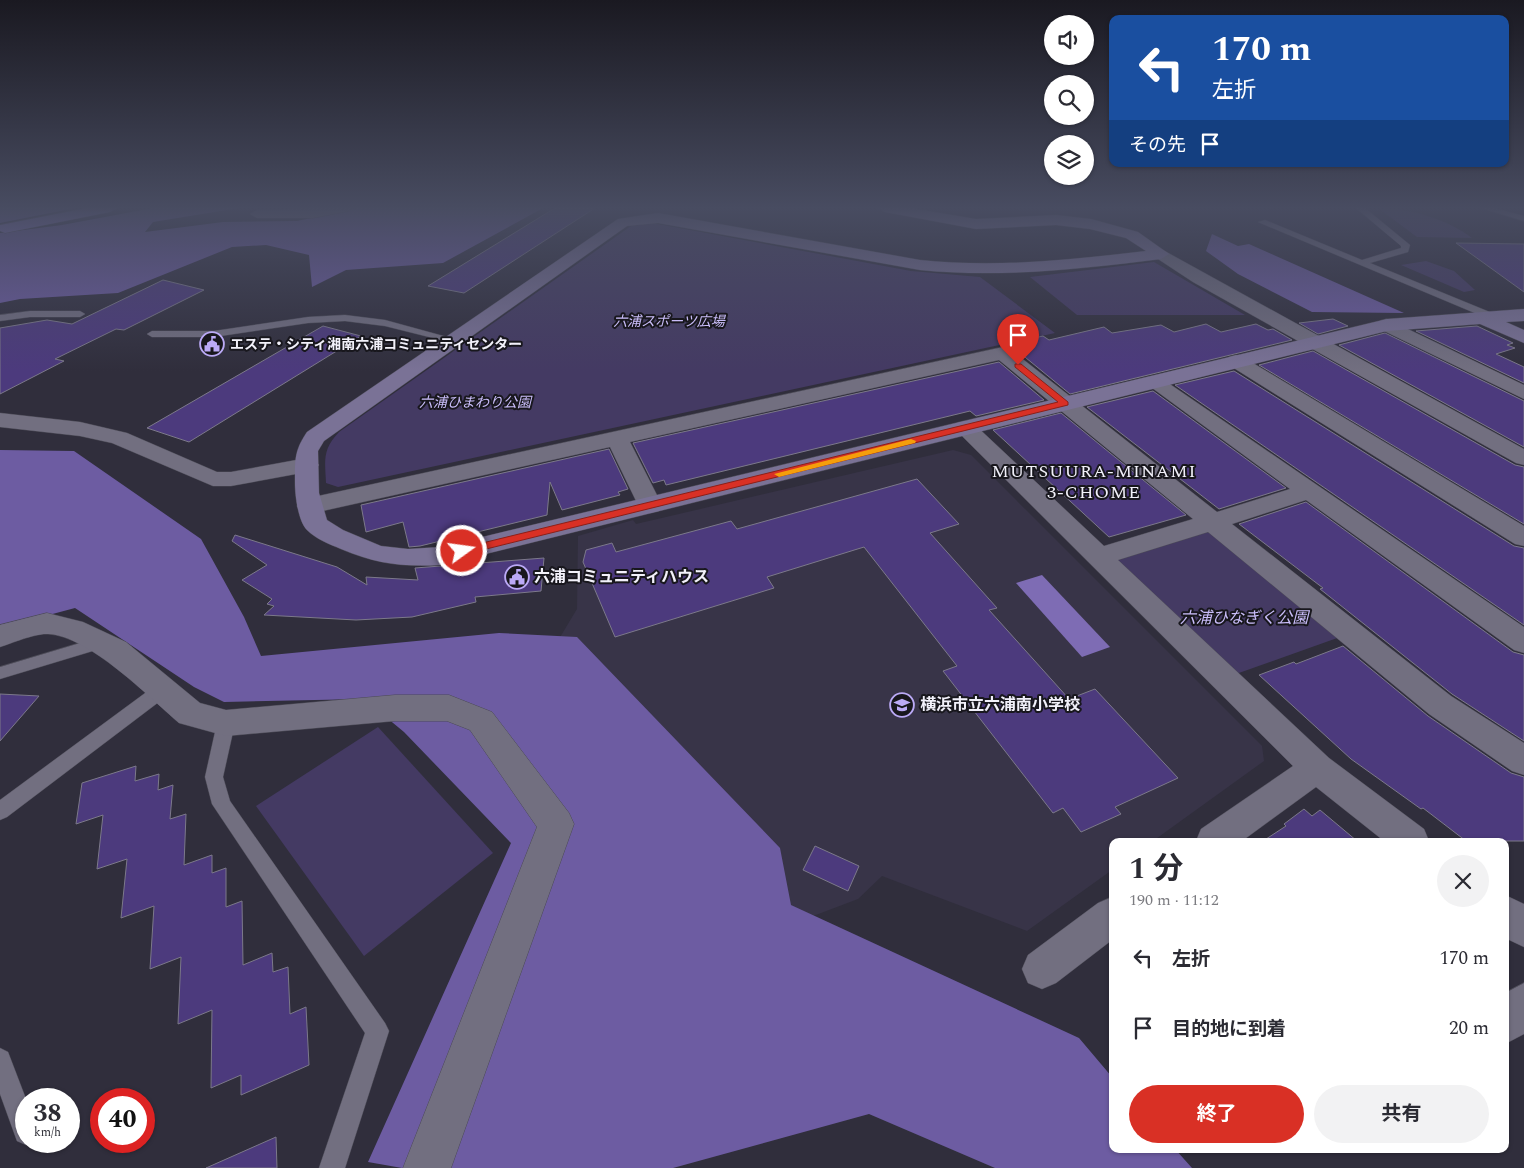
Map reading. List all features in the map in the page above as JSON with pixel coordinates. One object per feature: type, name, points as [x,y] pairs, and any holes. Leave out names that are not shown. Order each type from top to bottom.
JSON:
[{"type":"street","points":[[565,263],[324,430],[310,444],[307,465],[309,506],[316,524],[334,536],[377,554],[408,558],[441,556],[1387,325],[1524,314]]},
{"type":"street","points":[[906,263],[960,269],[1033,269],[1088,263]]},
{"type":"street","points":[[1176,263],[1524,458]]},
{"type":"street","points":[[1487,317],[1524,337]]},
{"type":"street","points":[[1387,325],[1524,393]]},
{"type":"street","points":[[309,506],[1003,353],[1210,522],[1440,705],[1524,761]]},
{"type":"street","points":[[1236,361],[1524,538]]},
{"type":"street","points":[[1154,382],[1524,642]]},
{"type":"street","points":[[0,420],[80,430],[118,438],[212,479],[231,479],[307,465]]},
{"type":"street","points":[[965,428],[1316,768],[1407,838]]},
{"type":"street","points":[[617,438],[650,506]]},
{"type":"street","points":[[1099,557],[1310,491]]},
{"type":"street","points":[[0,636],[47,622],[73,630],[115,650],[190,714],[226,724],[395,708],[449,708],[481,721],[556,824],[427,1168]]},
{"type":"street","points":[[1218,838],[1316,768]]},
{"type":"street","points":[[1509,917],[1524,928]]},
{"type":"street","points":[[1042,969],[1109,918]]},
{"type":"street","points":[[1509,1019],[1524,1004]]},
{"type":"lane","points":[[1360,263],[1487,317]]},
{"type":"lane","points":[[0,318],[30,314],[80,314]]},
{"type":"lane","points":[[152,334],[214,334],[308,320],[345,318],[366,319],[453,340]]},
{"type":"lane","points":[[0,673],[100,642]]},
{"type":"lane","points":[[0,811],[162,690]]},
{"type":"lane","points":[[226,724],[214,777],[222,804],[377,1030],[332,1168]]},
{"type":"lane","points":[[0,1060],[15,1101]]},
{"type":"shaded area","points":[[0,263],[194,263],[118,293],[20,299],[0,303]]},
{"type":"shaded area","points":[[310,263],[444,263],[346,270],[312,287]]},
{"type":"shaded area","points":[[1222,263],[1291,263],[1404,313],[1312,312],[1238,274]]},
{"type":"shaded area","points":[[0,450],[74,451],[201,539],[244,617],[261,656],[499,633],[577,637],[780,848],[791,905],[1079,1038],[1109,1073],[1109,1153],[1179,1153],[1192,1168],[995,1168],[869,1114],[673,1168],[402,1168],[368,1162],[511,843],[404,732],[364,699],[224,702],[194,687],[75,608],[0,628]]},
{"type":"shaded area","name":"横浜市立六浦南小学校","points":[[953,450],[971,455],[1262,746],[1264,761],[1157,838],[1109,838],[1109,872],[1027,931],[882,876],[858,899],[792,924],[544,664],[577,609],[578,536],[633,520],[636,524]]},
{"type":"shaded area","points":[[1042,575],[1110,647],[1082,657],[1016,583]]},
{"type":"green space","name":"六浦スポーツ広場","points":[[579,263],[865,263],[911,271],[980,277],[1055,333],[338,487],[326,483],[325,462],[327,450],[339,432]]},
{"type":"green space","points":[[1155,263],[1245,315],[1077,315],[1030,277]]},
{"type":"green space","points":[[1430,263],[1454,271],[1475,290],[1464,292],[1401,265]]},
{"type":"green space","name":"六浦ひなぎく公園","points":[[1205,527],[1340,637],[1236,674],[1112,557]]},
{"type":"green space","points":[[378,727],[493,853],[364,956],[256,806]]},
{"type":"building","points":[[466,263],[511,263],[464,293],[428,286]]},
{"type":"building","points":[[1483,263],[1524,263],[1524,292]]},
{"type":"building","points":[[163,280],[204,290],[124,330],[116,329],[55,359],[64,361],[0,394],[0,328],[47,320],[72,324]]},
{"type":"building","points":[[1333,319],[1348,326],[1318,334],[1299,323]]},
{"type":"building","points":[[1206,324],[1221,332],[1256,324],[1268,330],[1273,329],[1292,340],[1070,394],[1009,344],[1043,336],[1049,340],[1104,327],[1112,333],[1161,325],[1174,332]]},
{"type":"building","points":[[323,326],[361,336],[189,442],[147,428]]},
{"type":"building","points":[[1477,326],[1513,343],[1507,345],[1515,348],[1496,354],[1524,367],[1524,383],[1416,331]]},
{"type":"building","points":[[1385,333],[1524,401],[1524,447],[1339,345]]},
{"type":"building","points":[[1313,351],[1515,465],[1524,467],[1524,524],[1259,365]]},
{"type":"building","points":[[999,362],[1044,400],[976,416],[970,411],[666,485],[664,480],[653,483],[633,443]]},
{"type":"building","points":[[1234,371],[1514,546],[1524,548],[1524,625],[1175,385]]},
{"type":"building","points":[[1153,391],[1286,488],[1219,509],[1087,407]]},
{"type":"building","points":[[1061,413],[1186,515],[1109,537],[993,430]]},
{"type":"building","points":[[609,449],[628,489],[618,492],[620,495],[562,510],[550,482],[547,515],[420,546],[409,547],[403,522],[366,532],[361,505]]},
{"type":"building","points":[[917,479],[959,524],[930,533],[997,608],[989,610],[1069,699],[1095,689],[1178,778],[1115,807],[1121,814],[1081,832],[1063,808],[1053,813],[943,671],[957,666],[864,547],[767,577],[774,588],[615,637],[583,562],[586,550],[612,543],[616,552],[731,521],[737,529]]},
{"type":"building","points":[[1306,502],[1513,652],[1524,655],[1524,741],[1452,694],[1320,589],[1323,588],[1239,524]]},
{"type":"building","points":[[235,535],[337,567],[367,585],[366,577],[418,580],[415,568],[544,558],[541,591],[475,597],[476,602],[412,617],[356,620],[264,615],[274,606],[267,604],[272,599],[242,580],[267,565],[232,541]]},
{"type":"building","points":[[1343,646],[1428,716],[1511,773],[1524,777],[1524,841],[1509,841],[1509,838],[1462,838],[1423,808],[1421,809],[1351,759],[1259,675],[1294,662],[1296,664]]},
{"type":"building","points":[[0,694],[39,696],[0,741]]},
{"type":"building","points":[[136,766],[135,781],[159,774],[158,790],[173,785],[170,819],[186,814],[184,865],[212,855],[212,873],[226,868],[226,907],[242,901],[243,965],[272,953],[273,972],[288,967],[290,1014],[306,1007],[309,1065],[241,1095],[241,1075],[211,1088],[212,1010],[178,1024],[181,957],[150,969],[154,906],[121,918],[127,859],[97,869],[103,815],[76,824],[82,783]]},
{"type":"building","points":[[1304,809],[1312,816],[1320,810],[1353,838],[1268,838],[1286,826],[1284,824]]},
{"type":"building","points":[[815,846],[859,866],[848,891],[803,870]]},
{"type":"building","points":[[276,1137],[277,1168],[206,1168]]},
{"type":"slow traffic","points":[[779,474],[911,441]]},
{"type":"place","name":"エステ・シティ湘南六浦コミュニティセンター","points":[[212,344]]},
{"type":"place","name":"六浦コミュニティハウス","points":[[517,577]]},
{"type":"place","name":"横浜市立六浦南小学校","points":[[902,705]]},
{"type":"district","name":"MUTSUURA-MINAMI 3-CHOME","points":[[1094,481]]},
{"type":"route","points":[[462,551],[1065,404],[1018,365]]},
{"type":"park label","name":"六浦ひまわり公園","points":[[475,402]]}]
